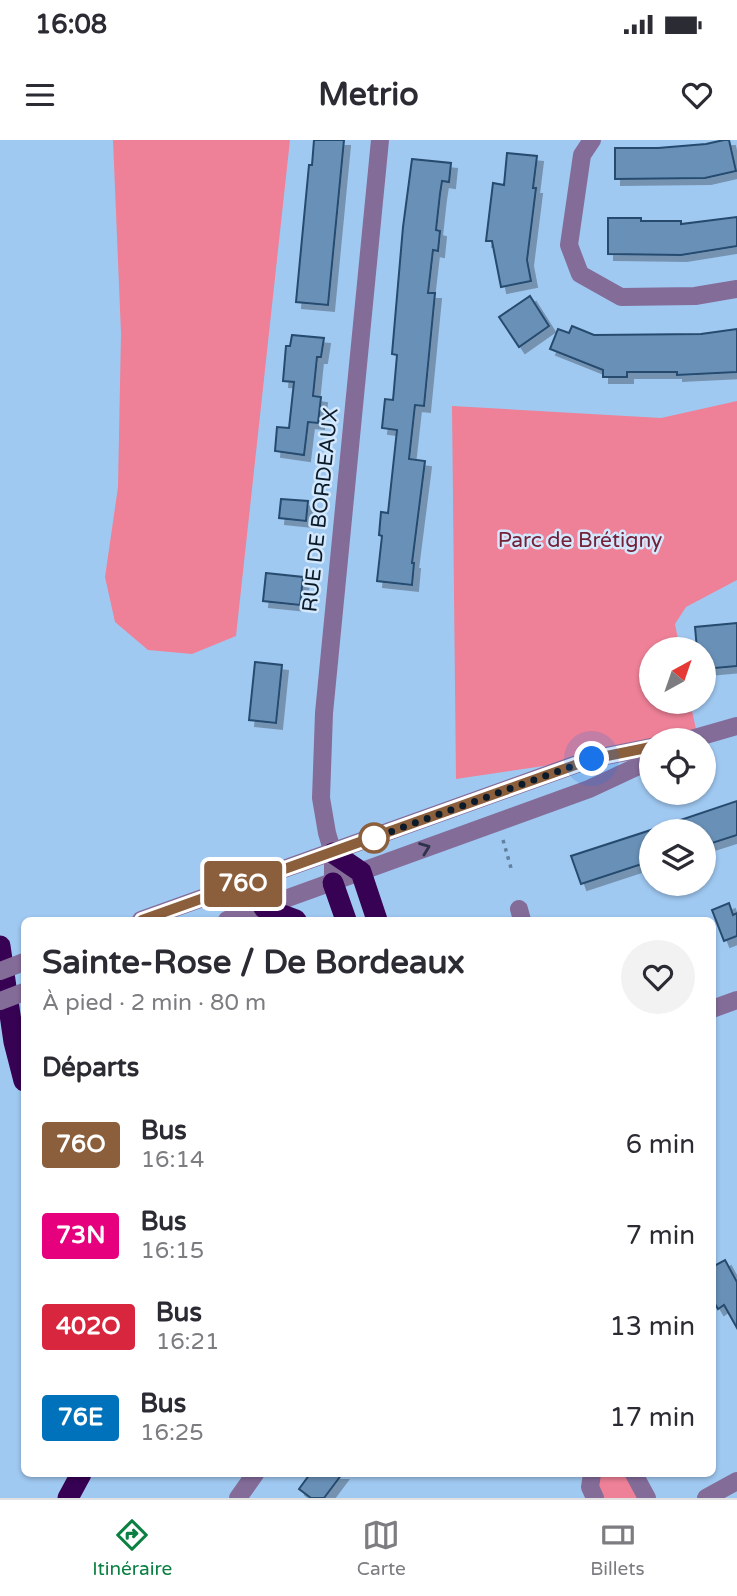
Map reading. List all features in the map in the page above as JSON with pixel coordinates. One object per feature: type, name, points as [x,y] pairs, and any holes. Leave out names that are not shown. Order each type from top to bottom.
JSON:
[{"type":"highway","points":[[334,853],[361,873],[376,917]]},
{"type":"highway","points":[[333,883],[345,917]]},
{"type":"highway","points":[[264,908],[288,917]]},
{"type":"highway","points":[[0,946],[14,1042],[21,1069]]},
{"type":"highway","points":[[68,1498],[79,1477]]},
{"type":"street","name":"RUE DE BORDEAUX","points":[[333,883],[334,853],[327,833],[321,798],[324,713],[380,140]]},
{"type":"street","points":[[592,140],[582,155],[569,245],[580,274],[621,297],[695,296],[737,289]]},
{"type":"street","points":[[716,733],[737,726]]},
{"type":"street","points":[[150,917],[592,759],[639,749]]},
{"type":"street","points":[[236,917],[589,789],[639,766]]},
{"type":"street","points":[[0,971],[21,963]]},
{"type":"street","points":[[0,1000],[21,993]]},
{"type":"street","points":[[716,1008],[737,1000]]},
{"type":"street","points":[[238,1498],[253,1477]]},
{"type":"street","points":[[592,1477],[590,1488],[595,1498]]},
{"type":"street","points":[[636,1477],[647,1498]]},
{"type":"street","points":[[706,1498],[737,1480]]},
{"type":"path","points":[[503,838],[511,868]]},
{"type":"green space","points":[[113,140],[290,140],[236,636],[192,654],[148,650],[115,622],[105,577],[118,487],[121,333]]},
{"type":"green space","name":"Parc de Brétigny","points":[[737,401],[737,580],[686,607],[675,624],[678,637],[639,637],[639,714],[693,714],[696,728],[639,728],[639,744],[591,759],[456,779],[452,406],[661,418]]},
{"type":"green space","points":[[592,1477],[636,1477],[647,1498],[595,1498]]},
{"type":"building","points":[[314,140],[344,140],[328,305],[296,302],[309,165],[312,165]]},
{"type":"building","points":[[729,140],[736,171],[705,178],[615,179],[615,148],[658,148]]},
{"type":"building","points":[[507,153],[537,156],[533,188],[536,188],[527,260],[531,281],[501,287],[492,241],[486,241],[493,183],[504,185]]},
{"type":"building","points":[[412,159],[451,163],[449,182],[442,181],[436,230],[440,231],[438,251],[433,250],[428,293],[435,293],[424,406],[415,405],[409,459],[425,461],[412,563],[412,585],[377,581],[382,536],[379,535],[381,512],[388,513],[397,430],[382,428],[385,399],[393,400],[397,355],[392,354]]},
{"type":"building","points":[[737,217],[737,246],[681,255],[608,254],[608,218],[681,221],[681,224]]},
{"type":"building","points":[[530,296],[549,326],[519,347],[499,317]]},
{"type":"building","points":[[572,326],[594,335],[701,334],[737,329],[737,372],[677,375],[677,372],[627,372],[627,377],[603,377],[603,370],[550,349],[558,329],[569,333]]},
{"type":"building","points":[[292,335],[324,338],[321,357],[317,357],[313,396],[321,397],[318,423],[308,422],[304,455],[275,451],[277,427],[289,428],[294,382],[283,381],[286,346],[290,346]]},
{"type":"building","points":[[281,499],[308,501],[306,521],[279,518]]},
{"type":"building","points":[[266,573],[303,577],[300,605],[263,601]]},
{"type":"building","points":[[737,623],[737,666],[716,668],[716,637],[696,637],[695,627]]},
{"type":"building","points":[[255,662],[282,665],[276,723],[249,720]]},
{"type":"building","points":[[737,801],[737,835],[716,842],[716,819],[684,819]]},
{"type":"building","points":[[639,834],[639,865],[581,884],[571,856]]},
{"type":"building","points":[[729,903],[733,915],[737,913],[737,936],[724,941],[712,910]]},
{"type":"building","points":[[725,1260],[737,1282],[737,1328],[724,1305],[718,1309],[716,1306],[716,1265]]},
{"type":"building","points":[[308,1477],[340,1477],[324,1498],[311,1498],[299,1489]]},
{"type":"bus line","name":"76O","points":[[150,917],[592,759],[639,749]]},
{"type":"route","points":[[374,838],[365,841],[592,759]]}]
